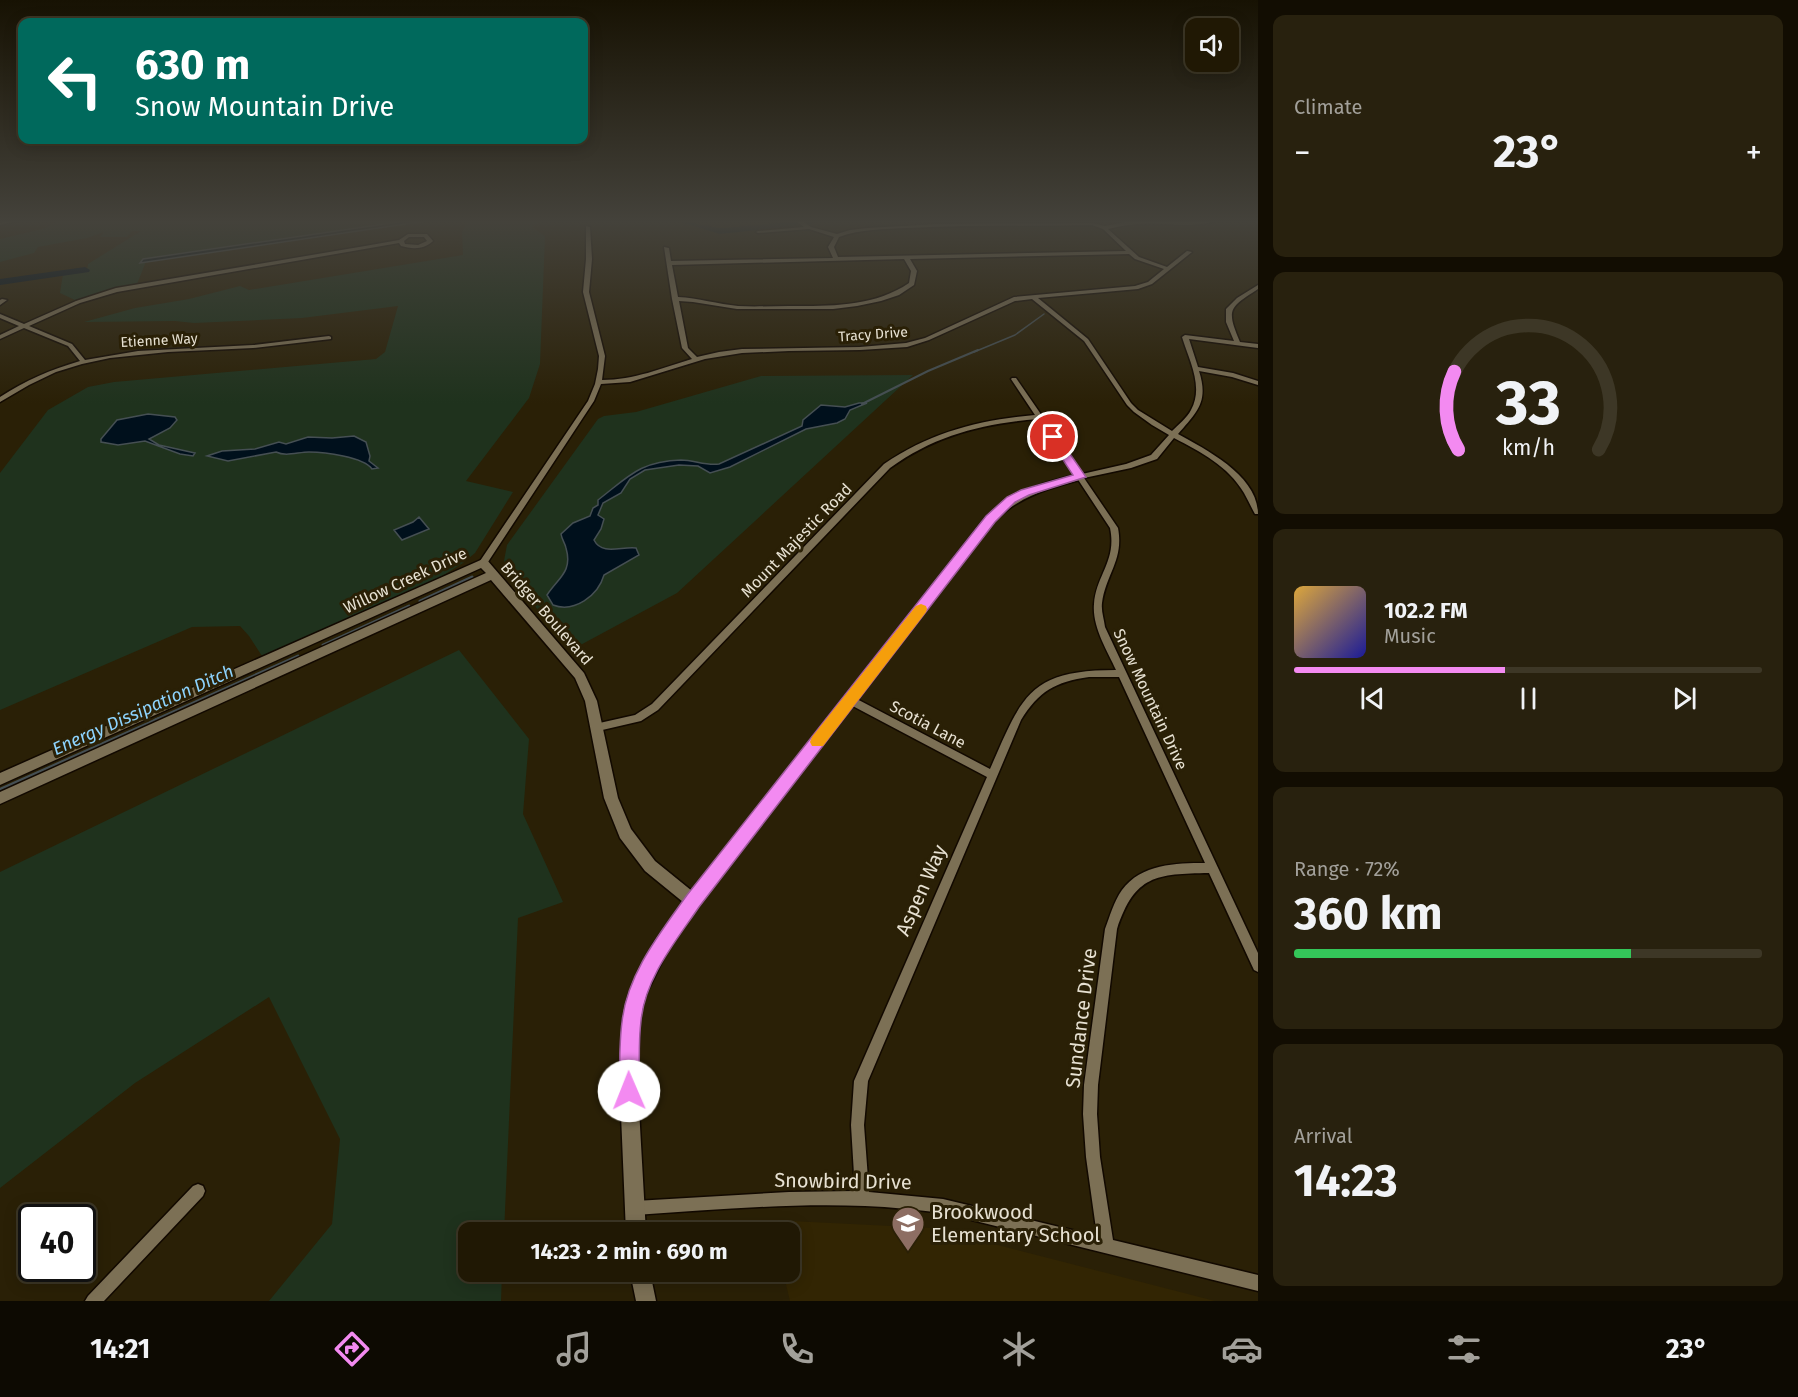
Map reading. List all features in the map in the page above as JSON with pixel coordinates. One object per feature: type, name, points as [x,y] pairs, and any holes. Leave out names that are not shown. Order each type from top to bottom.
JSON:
[{"type":"street","points":[[0,337],[71,304],[103,293],[169,282]]},
{"type":"street","name":"Willow Creek Drive","points":[[0,779],[483,563],[591,400],[599,382],[603,360],[602,350],[586,293],[587,282]]},
{"type":"street","points":[[672,282],[685,348],[695,359]]},
{"type":"street","points":[[675,299],[699,299],[728,307],[746,308],[867,303],[901,291],[913,282]]},
{"type":"street","name":"Tracy Drive","points":[[599,382],[629,381],[695,359],[735,352],[907,345],[964,323],[1007,301],[1136,288],[1152,282]]},
{"type":"street","points":[[1238,344],[1228,323],[1228,309],[1234,302],[1258,287]]},
{"type":"street","points":[[1033,297],[1086,340],[1129,404],[1145,418],[1226,466],[1246,488],[1258,512]]},
{"type":"street","points":[[0,316],[70,345],[83,361]]},
{"type":"street","points":[[636,1222],[629,1091],[631,1021],[637,994],[660,948],[693,901],[1000,509],[1011,500],[1033,489],[1144,461],[1163,450],[1198,403],[1200,385],[1185,337],[1258,346]]},
{"type":"street","name":"Etienne Way","points":[[0,400],[35,380],[83,361],[137,351],[248,347],[329,338]]},
{"type":"street","points":[[1196,369],[1233,375],[1258,383]]},
{"type":"street","name":"Snow Mountain Drive","points":[[1014,380],[1109,518],[1117,538],[1117,548],[1098,607],[1101,627],[1258,966]]},
{"type":"street","name":"Mount Majestic Road","points":[[598,727],[638,718],[655,707],[902,454],[929,440],[960,430],[1040,417]]},
{"type":"street","name":"Bridger Boulevard","points":[[483,563],[580,676],[591,701],[598,727],[611,798],[625,833],[650,866],[693,901]]},
{"type":"street","name":"Willow Creek Drive","points":[[0,798],[492,575]]},
{"type":"street","name":"Aspen Way","points":[[863,1198],[856,1107],[861,1081],[1017,718],[1025,704],[1037,691],[1052,682],[1069,676],[1089,673],[1121,673]]},
{"type":"street","name":"Scotia Lane","points":[[850,700],[993,775]]},
{"type":"street","name":"Sundance Drive","points":[[1106,1245],[1093,1157],[1091,1085],[1111,929],[1117,906],[1137,882],[1149,875],[1180,868],[1213,868]]},
{"type":"street","points":[[93,1301],[198,1191]]},
{"type":"street","name":"Snowbird Drive","points":[[635,1208],[863,1198],[944,1206],[1258,1283]]},
{"type":"street","points":[[642,1282],[646,1301]]},
{"type":"shaded area","name":"Brookwood Elementary School","points":[[770,1220],[932,1228],[1215,1301],[790,1301],[785,1282],[800,1282],[800,1222],[770,1222]]},
{"type":"green space","points":[[62,282],[138,282],[137,284],[75,300],[60,293]]},
{"type":"green space","points":[[300,282],[543,282],[540,364],[529,398],[466,481],[513,492],[475,553],[463,563],[442,576],[262,656],[240,626],[192,627],[0,710],[0,473],[48,410],[88,387],[114,382],[376,359],[385,352],[398,306],[302,318],[194,323],[175,321],[84,322],[135,308],[189,299],[240,286],[249,290]]},
{"type":"green space","points":[[913,375],[677,593],[573,649],[507,575],[504,561],[507,545],[598,419],[604,416],[636,412],[761,376]]},
{"type":"green space","points":[[459,650],[529,739],[523,814],[563,902],[518,918],[504,1222],[458,1222],[458,1282],[502,1282],[501,1301],[269,1301],[332,1224],[340,1139],[269,997],[135,1083],[0,1188],[0,872]]},
{"type":"water","points":[[867,403],[850,410],[845,419],[837,423],[806,429],[730,467],[710,473],[698,466],[679,465],[645,470],[630,479],[621,493],[603,503],[598,515],[604,519],[594,540],[602,548],[607,549],[636,548],[639,555],[604,575],[596,590],[584,601],[569,607],[553,605],[547,595],[563,574],[568,563],[561,534],[573,523],[590,516],[593,508],[598,505],[598,500],[635,472],[655,463],[667,461],[686,460],[719,464],[802,426],[803,420],[821,405],[845,407]]},
{"type":"water","points":[[148,414],[175,417],[177,420],[170,428],[149,439],[159,445],[195,453],[193,456],[180,454],[145,441],[118,445],[101,442],[117,420]]},
{"type":"water","points":[[354,436],[366,442],[369,461],[378,468],[372,469],[353,458],[316,452],[288,454],[276,452],[228,461],[207,456],[222,451],[255,449],[279,442],[286,444],[308,437]]},
{"type":"water","points":[[419,517],[429,529],[402,540],[394,530]]},
{"type":"waterway","name":"Energy Dissipation Ditch","points":[[974,352],[1015,335],[1044,314]]},
{"type":"waterway","name":"Energy Dissipation Ditch","points":[[862,404],[928,371],[978,350]]},
{"type":"waterway","name":"Energy Dissipation Ditch","points":[[420,601],[472,577]]},
{"type":"waterway","name":"Energy Dissipation Ditch","points":[[323,645],[409,606]]},
{"type":"waterway","name":"Energy Dissipation Ditch","points":[[155,720],[298,656]]},
{"type":"waterway","name":"Energy Dissipation Ditch","points":[[0,790],[159,719]]},
{"type":"slow traffic","points":[[818,742],[921,609]]},
{"type":"place","name":"Brookwood Elementary School","points":[[908,1252]]},
{"type":"route","points":[[629,1091],[628,1053],[631,1021],[637,994],[660,948],[693,901],[990,519],[1011,500],[1025,492],[1080,477],[1053,437]]}]
